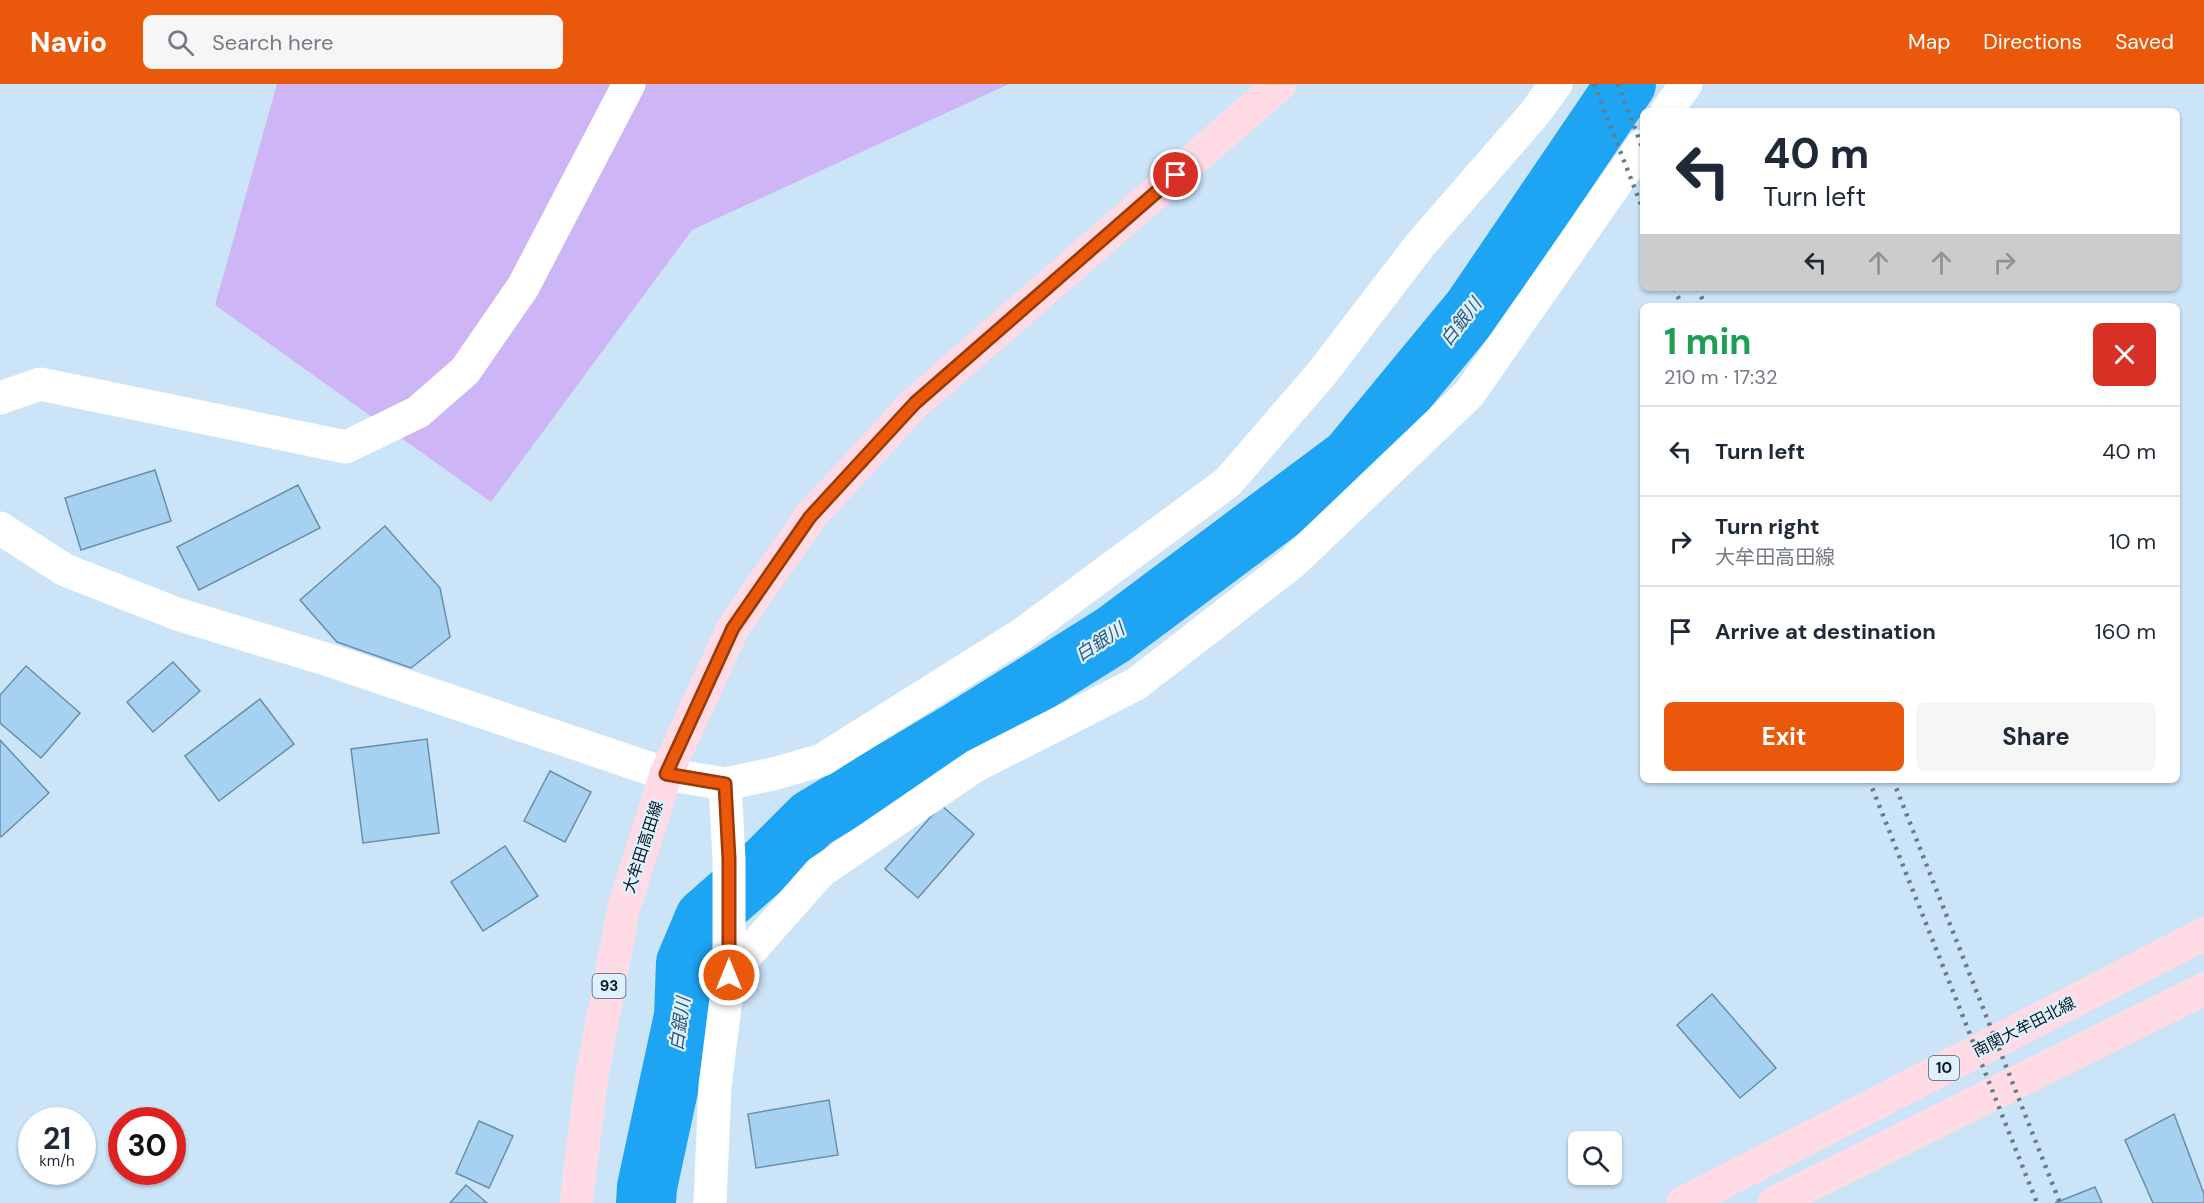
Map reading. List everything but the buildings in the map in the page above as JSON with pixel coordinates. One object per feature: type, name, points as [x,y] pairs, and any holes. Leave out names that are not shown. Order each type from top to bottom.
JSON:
[{"type":"main road","name":"大牟田高田線","points":[[576,1203],[592,1075],[624,907],[666,774],[733,628],[810,517],[915,403],[1280,84]]},
{"type":"main road","name":"南関大牟田北線","points":[[1683,1203],[2204,934]]},
{"type":"main road","points":[[1774,1203],[1810,1194],[2204,989]]},
{"type":"street","points":[[0,398],[40,384],[346,447],[418,412],[465,371],[523,287],[629,84]]},
{"type":"street","points":[[1669,108],[1686,84]]},
{"type":"street","points":[[0,528],[65,570],[177,614],[332,661],[666,774],[725,784],[773,774],[822,760],[1021,635],[1228,482],[1322,373],[1420,245],[1534,114],[1553,86]]},
{"type":"street","points":[[729,965],[820,872],[975,766],[1136,684],[1292,563],[1469,394],[1640,149]]},
{"type":"street","points":[[710,1203],[715,1086],[729,965],[729,859],[725,784]]},
{"type":"shaded area","points":[[277,84],[1009,84],[692,230],[491,502],[215,305]]},
{"type":"waterway","name":"白銀川","points":[[646,1203],[647,1187],[684,1016],[686,963],[705,918],[769,862],[812,819],[963,729],[1113,635],[1350,458],[1473,309],[1626,84]]},
{"type":"railway","points":[[1594,84],[1640,202]]},
{"type":"railway","points":[[1618,84],[1640,142]]},
{"type":"railway","points":[[1675,291],[1681,303]]},
{"type":"railway","points":[[1699,291],[1704,303]]},
{"type":"railway","points":[[1870,783],[2037,1203]]},
{"type":"railway","points":[[1894,783],[2060,1203]]},
{"type":"route","points":[[729,975],[729,859],[725,784],[666,774],[733,628],[810,517],[915,403],[1176,175]]}]
